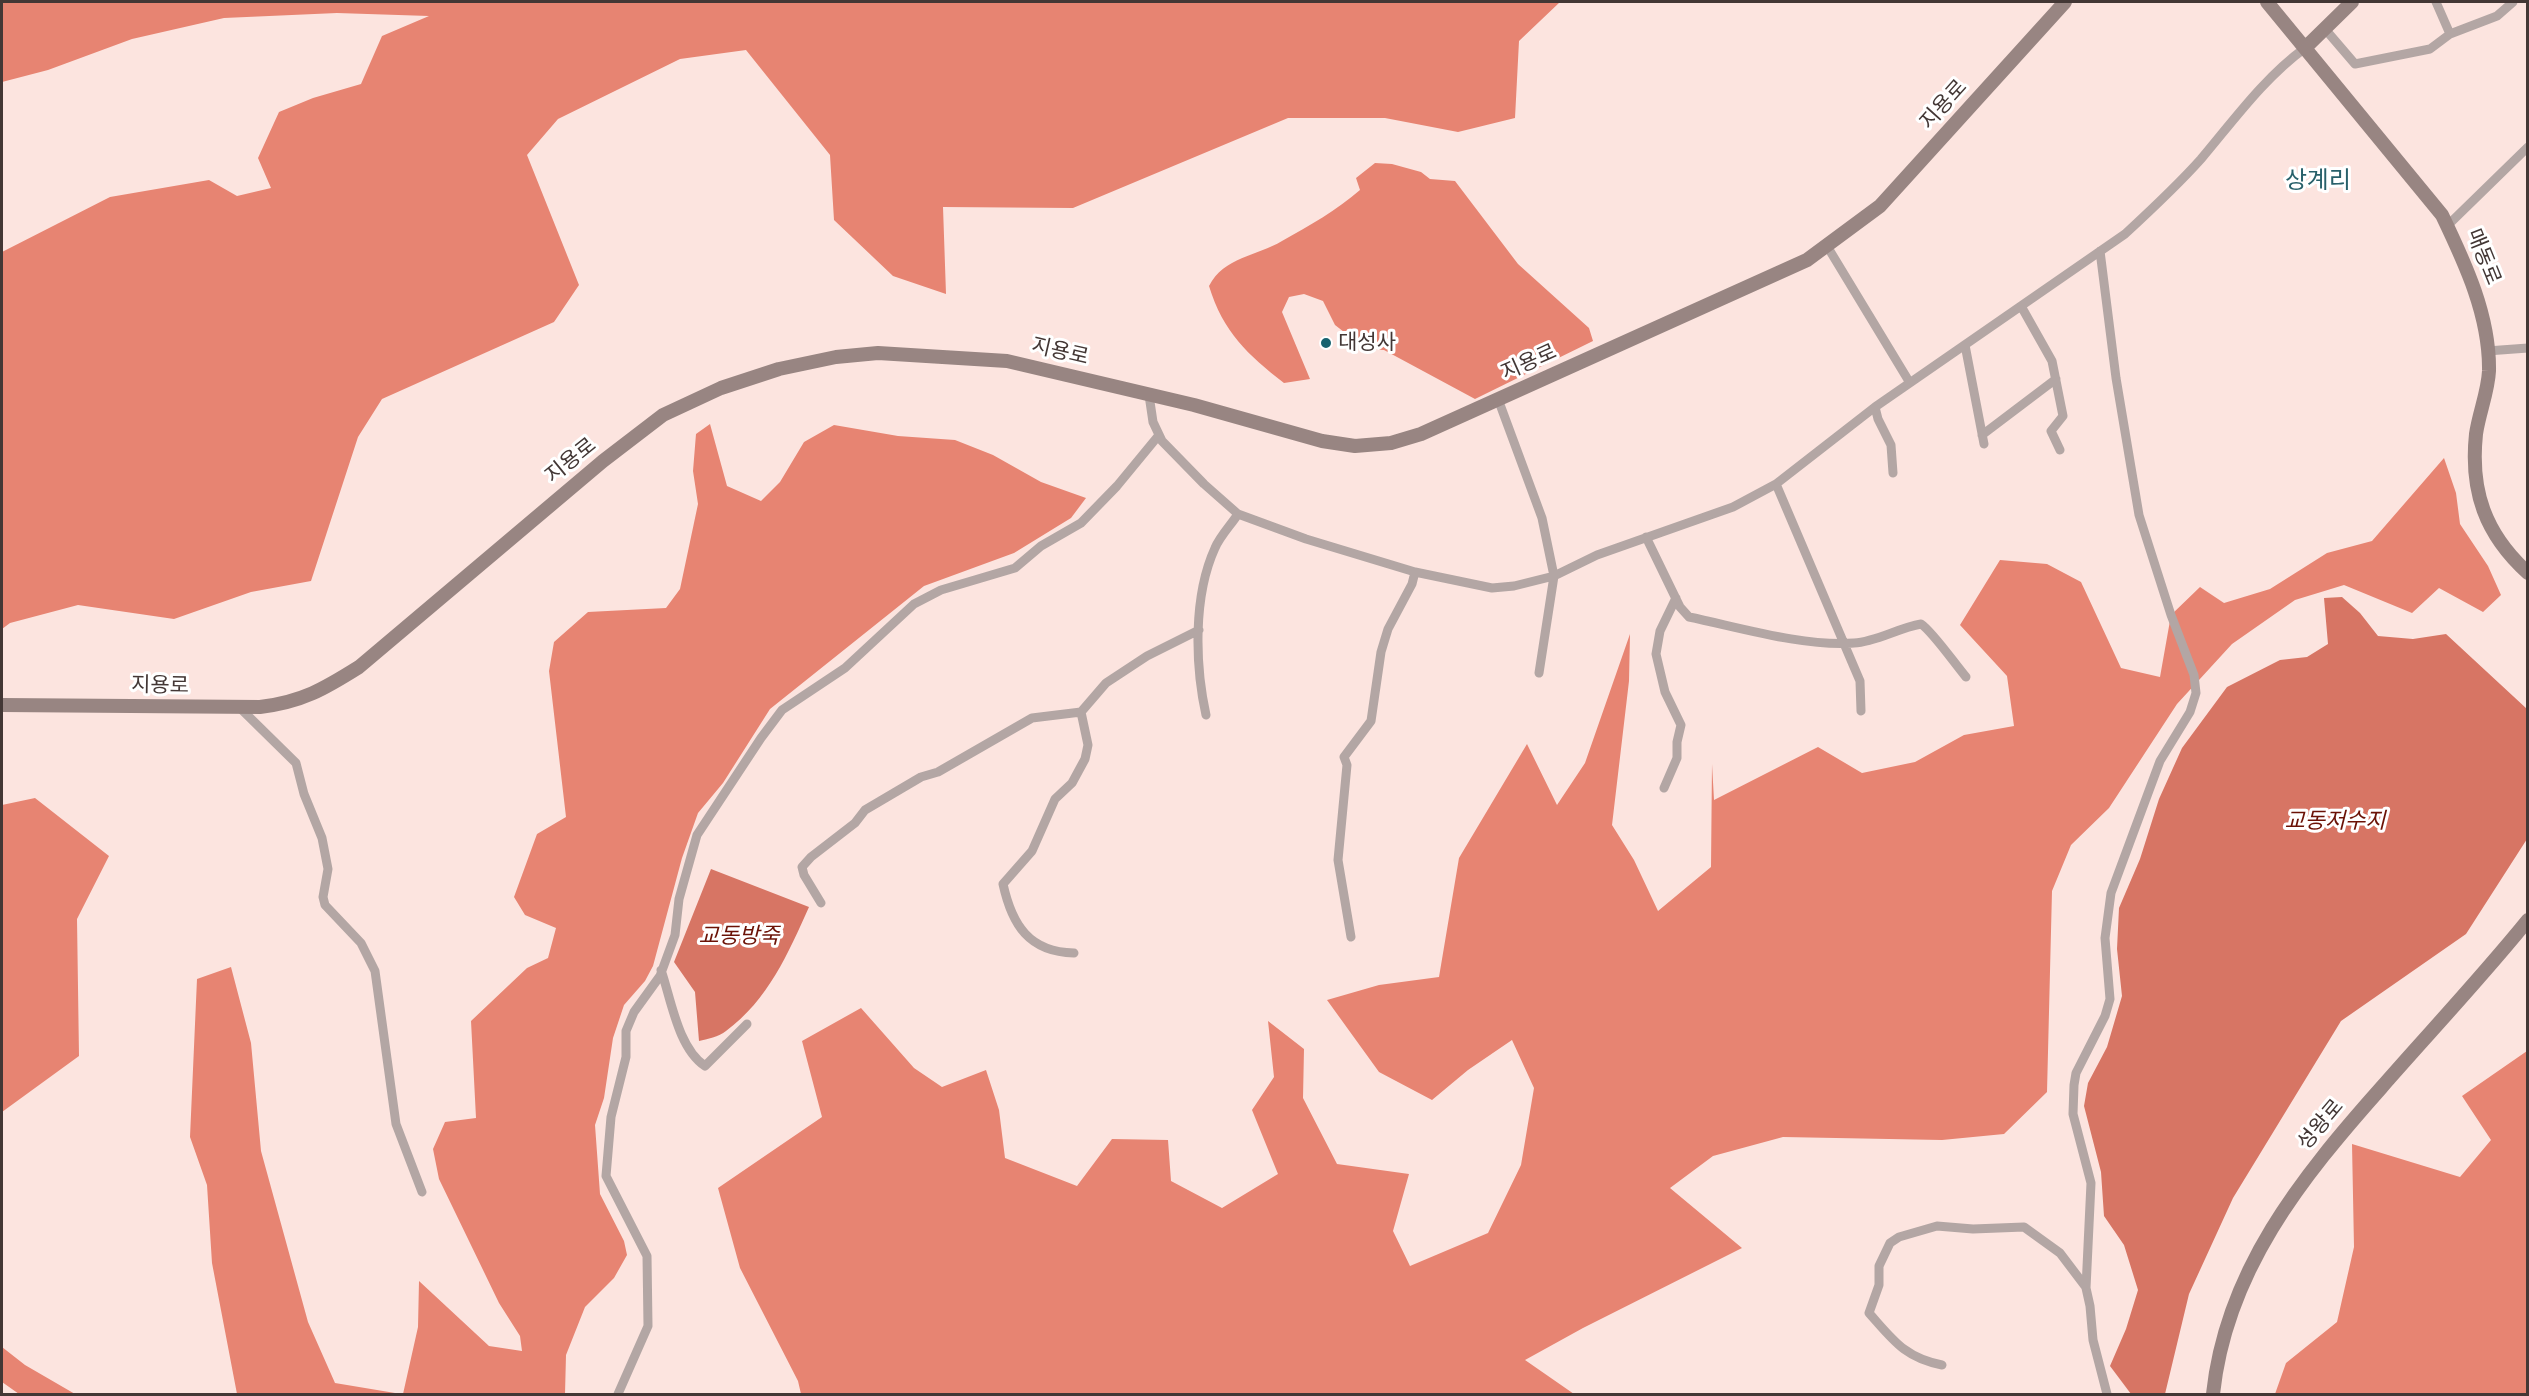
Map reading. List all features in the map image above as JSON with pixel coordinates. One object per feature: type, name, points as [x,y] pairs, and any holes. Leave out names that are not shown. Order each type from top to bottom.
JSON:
[{"type":"street","name":"지용로","points":[[2,705],[239,707],[291,703],[319,692],[359,667],[611,455],[663,416],[721,388],[779,369],[836,357],[878,353],[1007,362],[1149,395],[1322,441],[1355,446],[1391,443],[1420,434],[1787,269],[1827,246],[1888,198],[2065,2]]},
{"type":"street","name":"매동로","points":[[2268,2],[2442,215],[2476,293],[2487,351],[2488,371],[2476,433],[2478,491],[2486,519],[2495,538],[2528,573]]},
{"type":"street","points":[[1149,395],[1153,422],[1159,435],[1204,484],[1239,514],[1306,538],[1415,572],[1492,588],[1514,586],[1554,576],[1597,555],[1733,507],[1776,484],[1820,447],[1875,406],[2100,251],[2159,203],[2280,67],[2306,48],[2352,2]]},
{"type":"street","points":[[2436,2],[2450,34]]},
{"type":"street","points":[[2325,29],[2355,64],[2430,49],[2450,34],[2497,16],[2513,2]]},
{"type":"street","points":[[2447,226],[2528,147]]},
{"type":"street","points":[[1827,246],[1910,383]]},
{"type":"street","points":[[2100,251],[2115,378],[2139,514],[2194,675],[2196,693],[2190,712],[2160,761],[2111,893],[2104,938],[2109,999],[2105,1016],[2076,1073],[2074,1085],[2073,1114],[2087,1166],[2092,1203],[2086,1288],[2090,1306],[2092,1340],[2107,1395]]},
{"type":"street","points":[[2021,306],[2052,361],[2063,416],[2051,431],[2060,450]]},
{"type":"street","points":[[1965,345],[1983,439],[2056,379]]},
{"type":"street","points":[[2487,351],[2528,348]]},
{"type":"street","points":[[1498,399],[1542,518],[1554,576],[1539,673]]},
{"type":"street","points":[[1875,406],[1878,419],[1890,445],[1893,473]]},
{"type":"street","points":[[618,1395],[648,1326],[647,1256],[606,1176],[611,1117],[626,1057],[626,1031],[633,1012],[661,970],[675,935],[679,899],[697,835],[782,710],[845,668],[914,603],[941,590],[1015,568],[1041,546],[1081,523],[1117,486],[1159,435]]},
{"type":"street","points":[[1776,484],[1860,681],[1861,711]]},
{"type":"street","points":[[1206,715],[1198,679],[1199,630],[1206,570],[1216,546],[1239,514]]},
{"type":"street","points":[[1646,537],[1676,598],[1689,617],[1821,642],[1844,643],[1856,643],[1921,624],[1928,629],[1943,651],[1966,677]]},
{"type":"street","points":[[1351,937],[1338,860],[1347,765],[1344,757],[1371,721],[1381,652],[1388,629],[1412,584],[1415,572]]},
{"type":"street","points":[[1664,788],[1677,758],[1677,742],[1681,725],[1665,692],[1656,654],[1660,630],[1676,598]]},
{"type":"street","points":[[821,903],[804,875],[802,867],[855,823],[865,810],[921,777],[938,772],[987,746],[1017,724],[1032,718],[1081,712],[1106,683],[1147,656],[1199,630]]},
{"type":"street","points":[[239,707],[296,763],[304,794],[322,838],[328,869],[323,897],[325,906],[361,943],[375,971],[396,1124],[422,1192]]},
{"type":"street","points":[[1074,953],[1054,952],[1034,944],[1017,922],[1006,900],[1003,884],[1032,851],[1055,799],[1072,783],[1085,759],[1088,745],[1081,712]]},
{"type":"street","name":"성왕로","points":[[2213,1395],[2216,1364],[2227,1320],[2248,1269],[2279,1214],[2341,1133],[2528,920]]},
{"type":"street","points":[[661,970],[681,1030],[694,1059],[705,1066],[747,1024]]},
{"type":"street","points":[[1942,1365],[1920,1361],[1907,1353],[1869,1313],[1878,1286],[1879,1266],[1883,1255],[1890,1244],[1899,1237],[1937,1226],[1973,1229],[2024,1227],[2060,1253],[2086,1288]]},
{"type":"shaded area","points":[[2,2],[1560,2],[1519,41],[1515,118],[1458,132],[1385,118],[1288,118],[1073,208],[943,207],[946,294],[893,276],[834,220],[830,155],[746,50],[680,59],[558,119],[527,155],[579,285],[554,322],[382,399],[358,437],[311,581],[251,592],[174,619],[78,605],[10,623],[2,629],[2,252],[110,197],[209,180],[237,196],[271,188],[258,158],[279,112],[313,98],[361,84],[382,36],[429,16],[337,13],[224,18],[132,39],[48,70],[2,82]]},
{"type":"shaded area","points":[[1375,163],[1392,164],[1421,172],[1430,179],[1455,181],[1518,264],[1589,328],[1593,341],[1475,399],[1384,350],[1366,349],[1335,325],[1323,301],[1304,294],[1289,297],[1282,312],[1310,379],[1284,383],[1271,373],[1229,330],[1209,286],[1215,276],[1232,263],[1282,241],[1342,204],[1360,190],[1356,178]]},
{"type":"shaded area","points":[[710,424],[727,486],[761,501],[780,482],[804,442],[834,425],[898,436],[955,440],[993,455],[1041,482],[1086,498],[1071,518],[1014,553],[924,586],[770,709],[723,783],[698,813],[682,858],[653,966],[645,981],[624,1005],[613,1038],[604,1098],[595,1125],[600,1194],[624,1241],[627,1255],[614,1278],[585,1307],[566,1355],[565,1394],[403,1394],[418,1327],[419,1281],[489,1346],[522,1351],[520,1336],[499,1303],[439,1179],[433,1149],[445,1122],[476,1118],[471,1021],[527,968],[548,958],[556,928],[525,915],[514,897],[537,834],[566,817],[549,671],[554,642],[588,612],[666,608],[680,589],[698,504],[693,471],[696,434]]},
{"type":"shaded area","points":[[2444,458],[2456,493],[2460,524],[2488,566],[2501,595],[2483,612],[2439,588],[2412,613],[2344,585],[2295,600],[2232,644],[2177,704],[2109,808],[2071,845],[2052,891],[2047,1092],[2004,1134],[1942,1140],[1783,1137],[1713,1156],[1670,1188],[1742,1248],[1583,1328],[1525,1360],[1574,1394],[801,1394],[798,1381],[740,1268],[718,1188],[822,1117],[802,1041],[861,1008],[914,1068],[942,1087],[986,1070],[999,1110],[1005,1158],[1077,1186],[1112,1139],[1168,1140],[1171,1181],[1222,1208],[1278,1174],[1252,1110],[1274,1077],[1268,1021],[1304,1049],[1303,1098],[1337,1164],[1409,1174],[1393,1231],[1410,1266],[1488,1233],[1521,1165],[1534,1088],[1512,1040],[1468,1070],[1432,1100],[1379,1072],[1327,1000],[1379,985],[1439,977],[1459,858],[1527,744],[1557,805],[1585,763],[1630,634],[1629,681],[1612,825],[1634,860],[1658,911],[1711,867],[1712,764],[1714,800],[1818,747],[1862,773],[1915,762],[1964,735],[2014,726],[2007,676],[1960,625],[2000,560],[2047,564],[2081,582],[2121,668],[2160,677],[2171,615],[2200,587],[2224,603],[2270,589],[2327,553],[2372,541]]},
{"type":"shaded area","points":[[35,798],[109,856],[77,919],[79,1056],[2,1112],[2,805]]},
{"type":"shaded area","points":[[231,967],[251,1043],[261,1151],[308,1322],[335,1383],[401,1394],[237,1394],[212,1263],[207,1185],[190,1137],[197,979]]},
{"type":"shaded area","points":[[2527,1051],[2527,1394],[2275,1394],[2286,1363],[2337,1322],[2354,1247],[2352,1144],[2460,1177],[2491,1140],[2462,1096]]},
{"type":"shaded area","points":[[2,1347],[25,1365],[75,1394],[19,1394],[2,1382]]},
{"type":"water","name":"교동저수지","points":[[2342,597],[2360,613],[2378,636],[2413,639],[2446,634],[2527,709],[2527,839],[2466,934],[2341,1021],[2233,1198],[2189,1294],[2165,1394],[2131,1394],[2110,1366],[2126,1329],[2138,1290],[2124,1245],[2104,1216],[2101,1172],[2084,1106],[2088,1083],[2107,1047],[2122,996],[2117,949],[2119,908],[2140,859],[2159,799],[2182,748],[2227,687],[2280,660],[2307,657],[2328,644],[2324,598]]},
{"type":"water","name":"교동방죽","points":[[711,869],[809,907],[785,959],[754,1005],[723,1033],[699,1041],[695,992],[674,962]]},
{"type":"place","name":"대성사","points":[[1326,343]]},
{"type":"district","name":"상계리","points":[[2318,181]]}]
